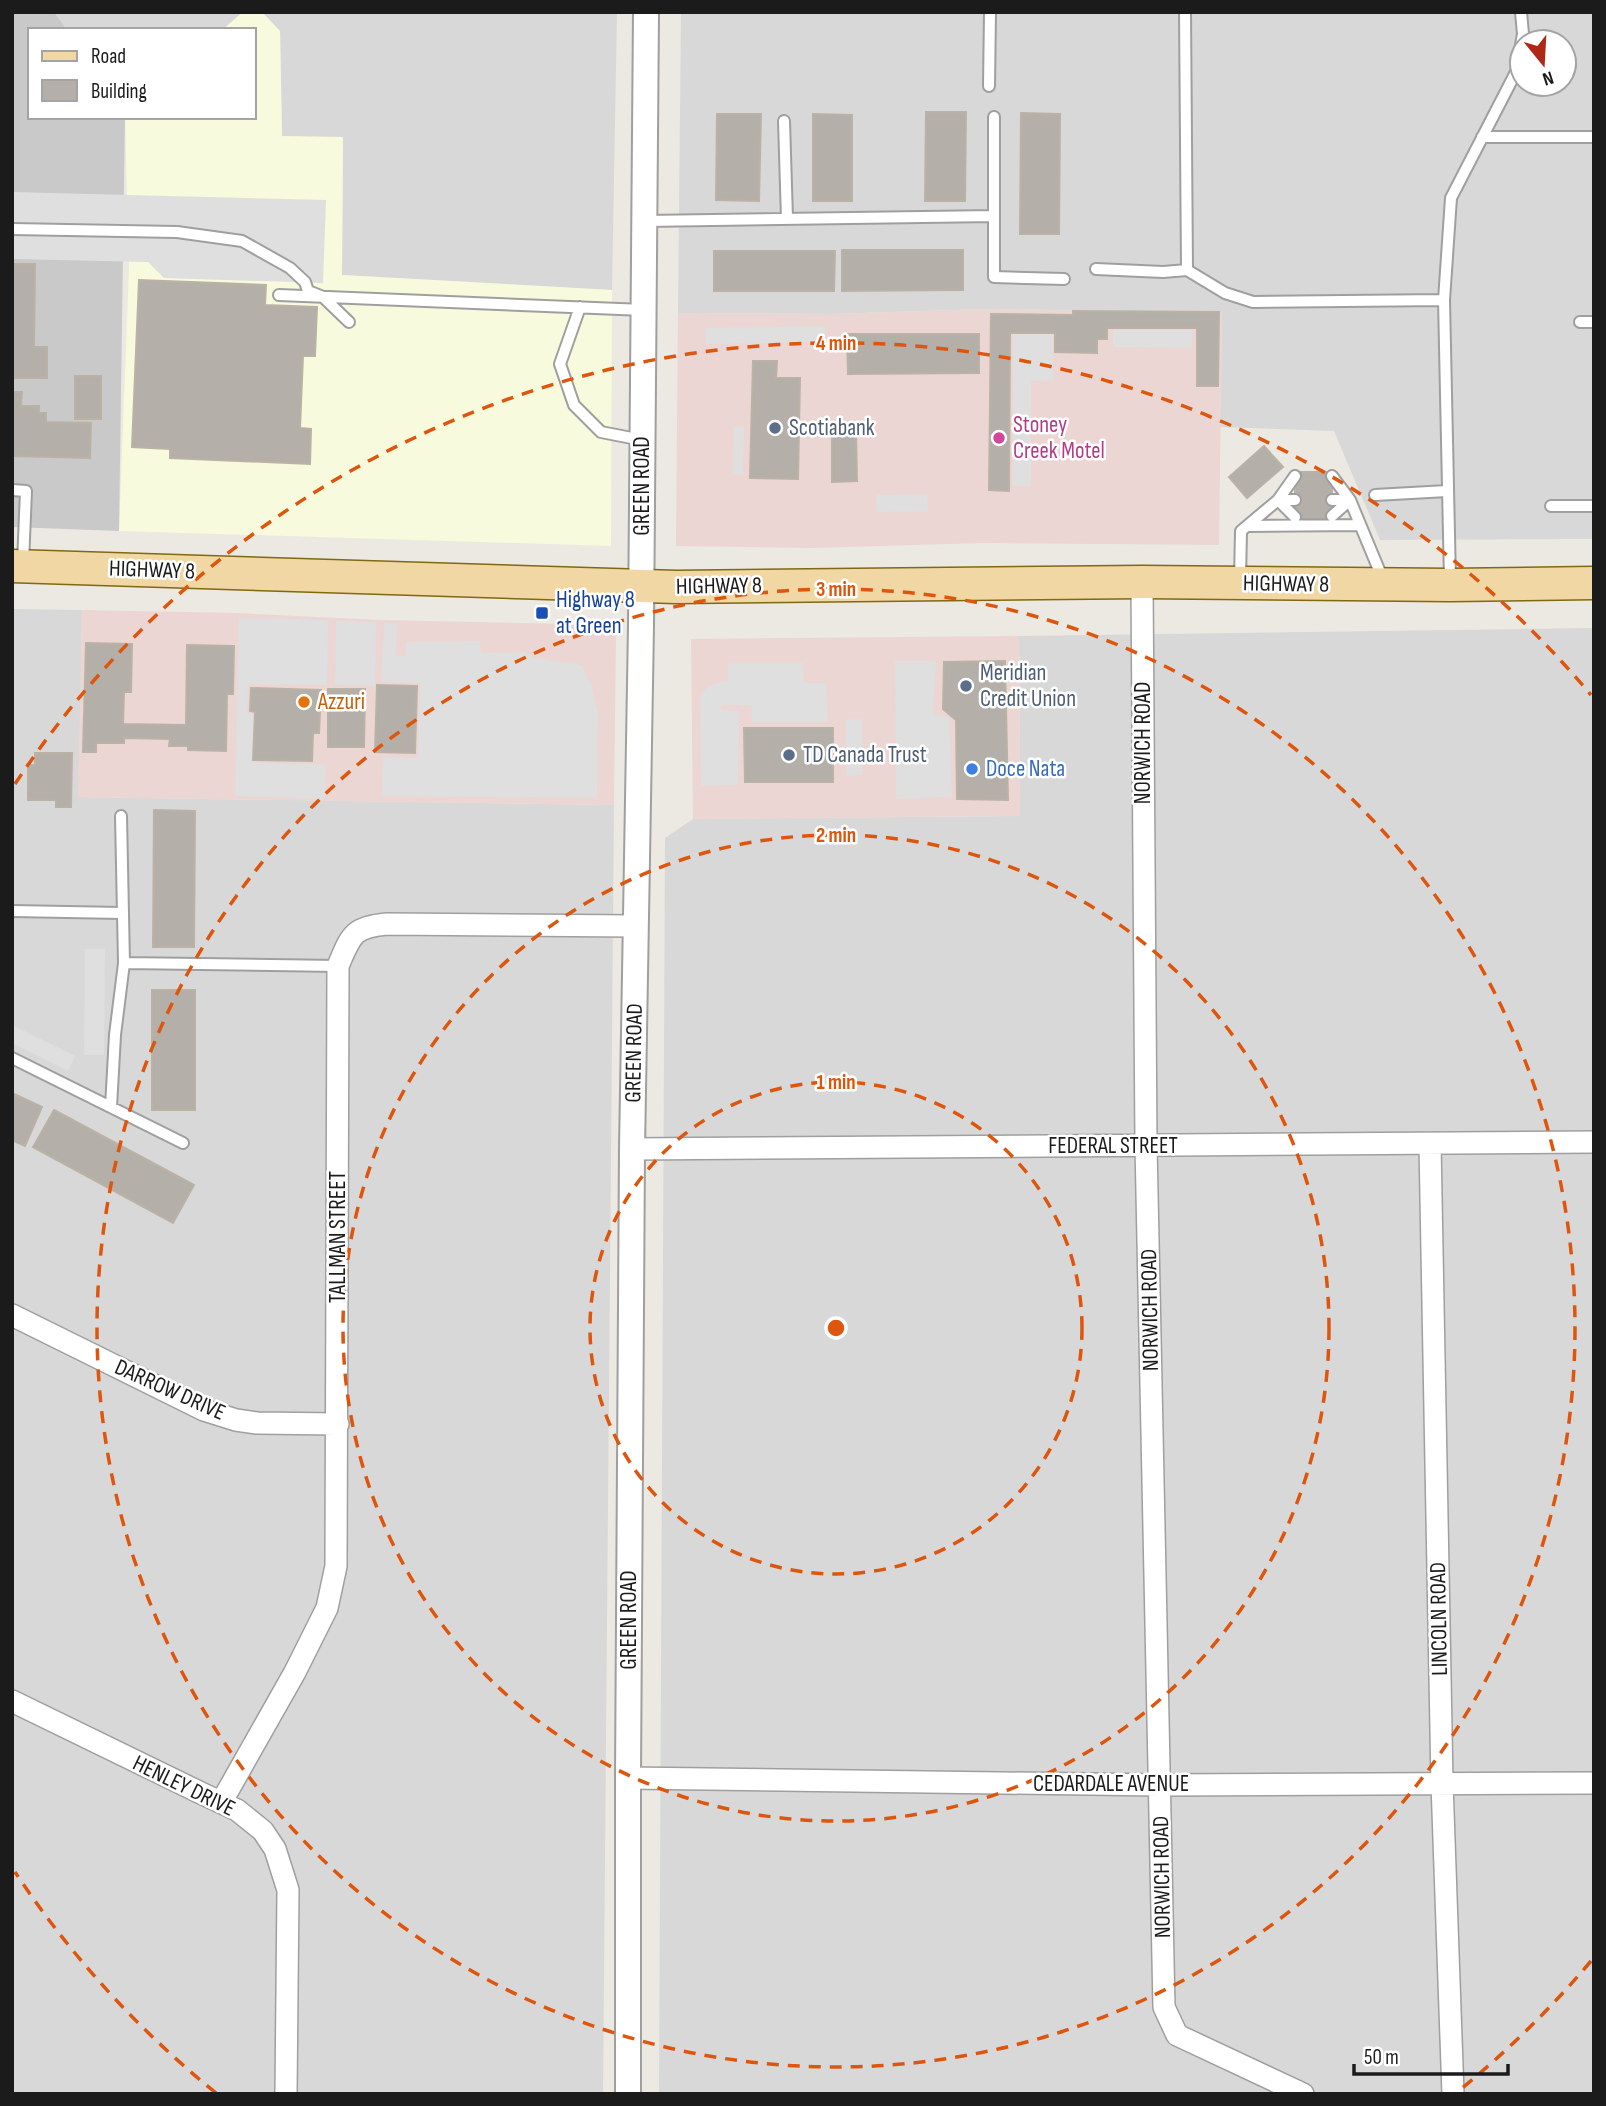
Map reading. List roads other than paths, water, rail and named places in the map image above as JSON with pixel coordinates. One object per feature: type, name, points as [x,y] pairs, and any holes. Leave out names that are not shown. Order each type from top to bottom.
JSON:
[{"type":"main road","name":"HIGHWAY 8","points":[[17,566],[641,586],[1142,582],[1450,585],[1594,583]]},
{"type":"street","name":"GREEN ROAD","points":[[628,2094],[632,1149],[646,12]]},
{"type":"street","name":"NORWICH ROAD","points":[[1142,582],[1146,1145],[1164,2007],[1177,2035],[1303,2094]]},
{"type":"street","name":"TALLMAN STREET","points":[[222,1801],[295,1672],[327,1608],[336,1566],[338,966],[350,937],[367,926],[387,924],[635,926]]},
{"type":"street","name":"FEDERAL STREET","points":[[632,1149],[1594,1142]]},
{"type":"street","name":"LINCOLN ROAD","points":[[1430,1144],[1442,1783],[1453,2094]]},
{"type":"street","name":"DARROW DRIVE","points":[[12,1315],[204,1410],[257,1423],[338,1424]]},
{"type":"street","name":"HENLEY DRIVE","points":[[12,1701],[222,1801],[263,1830],[275,1849],[288,1891],[286,2094]]},
{"type":"street","name":"CEDARDALE AVENUE","points":[[628,1778],[1160,1785],[1594,1783]]},
{"type":"lane","points":[[989,86],[990,12]]},
{"type":"lane","points":[[1185,12],[1187,270]]},
{"type":"lane","points":[[1450,585],[1444,300],[1451,198],[1516,72],[1523,34],[1521,12]]},
{"type":"lane","points":[[994,117],[994,277],[1064,279]]},
{"type":"lane","points":[[784,121],[786,219]]},
{"type":"lane","points":[[1482,137],[1594,137]]},
{"type":"lane","points":[[645,221],[994,216]]},
{"type":"lane","points":[[12,229],[177,232],[242,241],[290,268],[305,282],[308,291],[323,297],[349,321]]},
{"type":"lane","points":[[1096,269],[1163,272],[1187,270],[1225,293],[1253,302],[1444,300]]},
{"type":"lane","points":[[278,295],[644,310]]},
{"type":"lane","points":[[580,307],[560,364],[574,405],[601,432],[642,440]]},
{"type":"lane","points":[[1580,322],[1594,322]]},
{"type":"lane","points":[[1240,583],[1241,531],[1278,500],[1295,476]]},
{"type":"lane","points":[[1332,476],[1350,500],[1385,584]]},
{"type":"lane","points":[[12,491],[26,491],[17,566]]},
{"type":"lane","points":[[1375,495],[1447,491]]},
{"type":"lane","points":[[1278,500],[1295,504],[1278,500]]},
{"type":"lane","points":[[1350,500],[1332,504],[1350,500]]},
{"type":"lane","points":[[1551,506],[1594,506]]},
{"type":"lane","points":[[1247,526],[1360,526]]},
{"type":"lane","points":[[111,1107],[115,1035],[124,963],[121,816]]},
{"type":"lane","points":[[12,911],[122,913]]},
{"type":"lane","points":[[124,963],[338,966]]},
{"type":"lane","points":[[12,1058],[183,1143]]},
{"type":"place","name":"Scotiabank","points":[[775,428]]},
{"type":"place","name":"Stoney Creek Motel","points":[[999,438]]},
{"type":"place","name":"Highway 8 at Green","points":[[542,613]]},
{"type":"place","name":"Meridian Credit Union","points":[[966,686]]},
{"type":"place","name":"Azzuri","points":[[304,702]]},
{"type":"place","name":"TD Canada Trust","points":[[789,755]]},
{"type":"place","name":"Doce Nata","points":[[972,769]]}]
